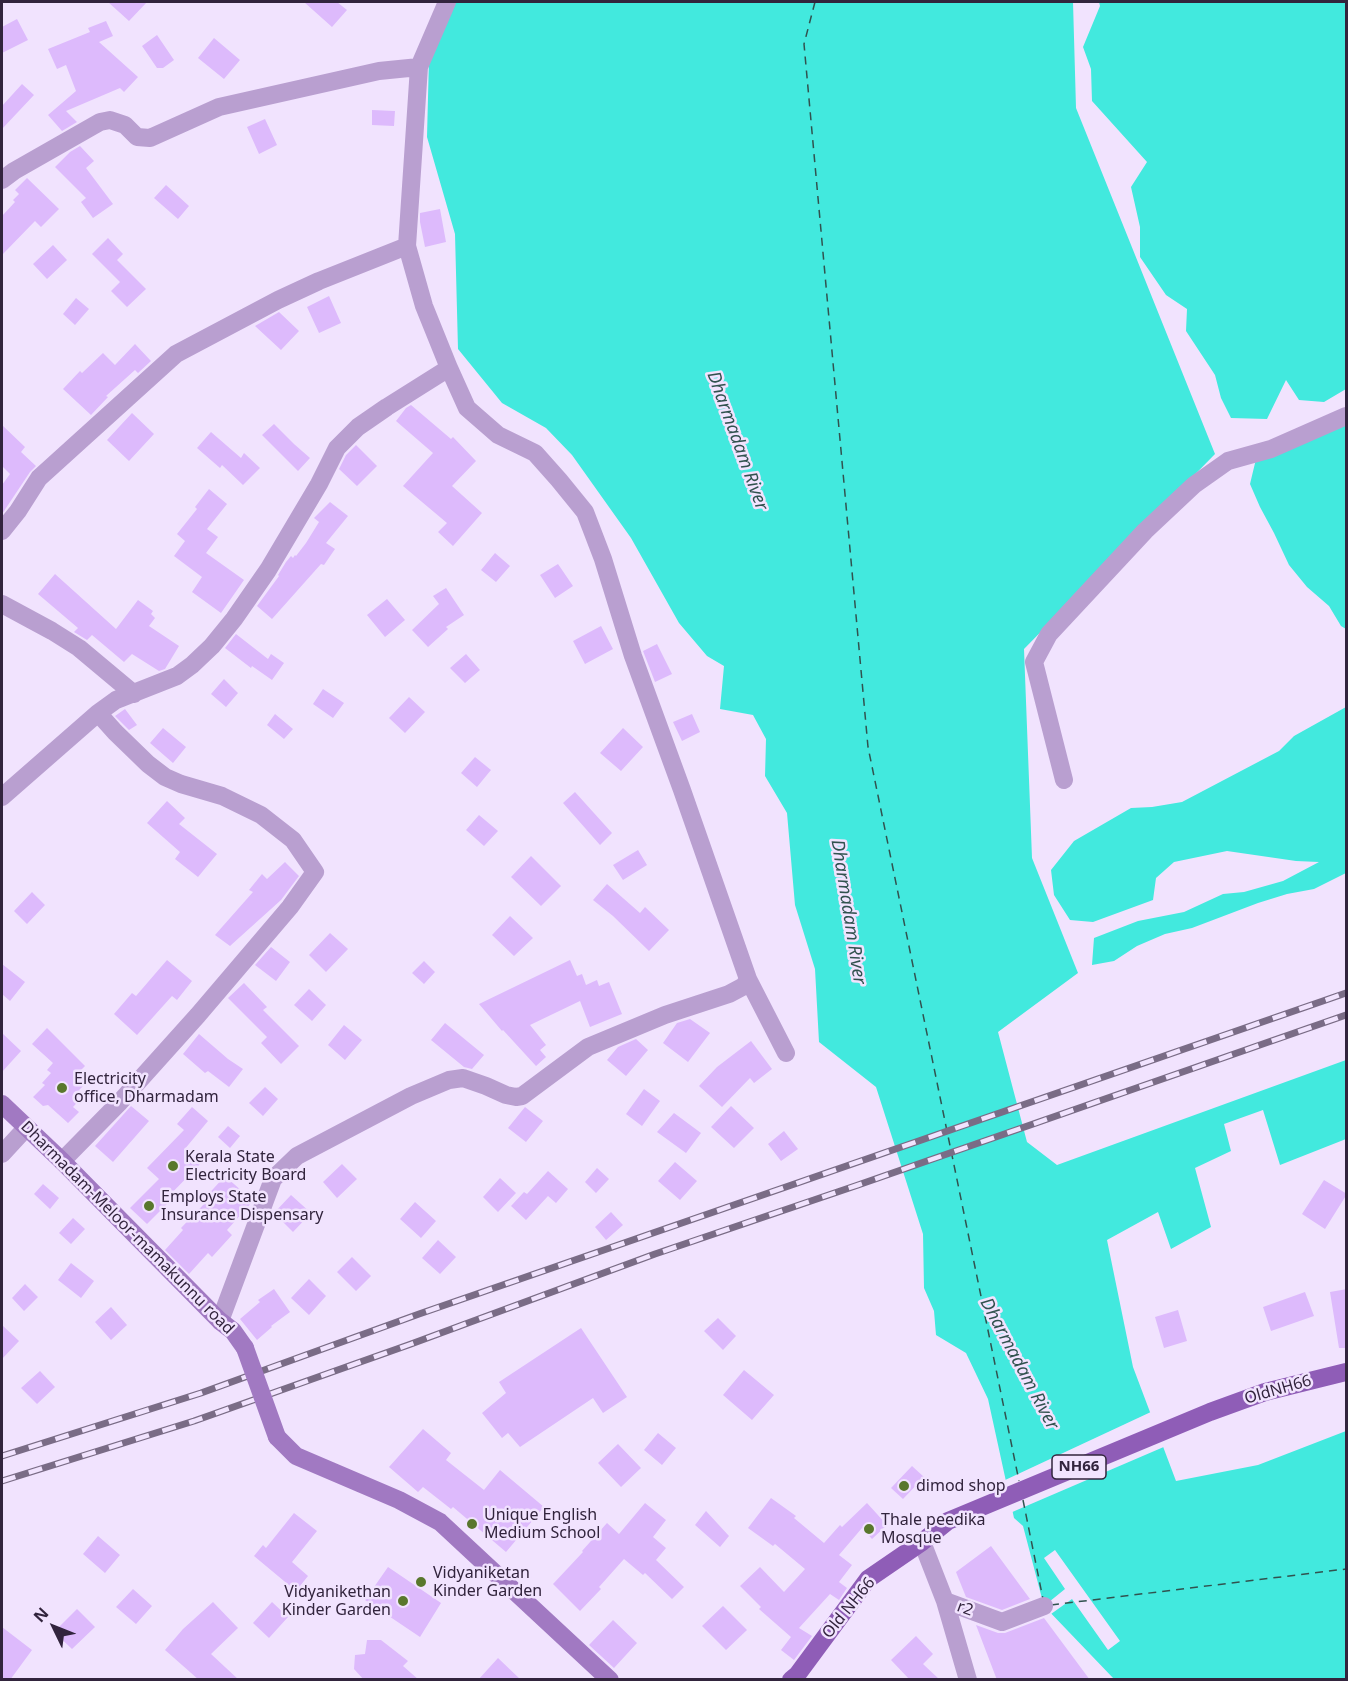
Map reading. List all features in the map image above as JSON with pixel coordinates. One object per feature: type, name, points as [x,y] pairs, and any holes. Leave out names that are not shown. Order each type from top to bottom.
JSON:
[{"type":"main road","name":"Dharmadam-Meloor-mamakunnu road","points":[[2,1104],[62,1161],[220,1321],[233,1331],[245,1348],[277,1437],[296,1456],[399,1500],[440,1522],[610,1680]]},
{"type":"main road","name":"OldNH66","points":[[1210,1412],[1265,1392],[1347,1372]]},
{"type":"main road","name":"Old NH66","points":[[791,1680],[868,1579],[948,1521],[1210,1412]]},
{"type":"street","points":[[447,2],[419,67],[407,246],[424,306],[467,408],[498,435],[535,453],[585,512],[603,559],[633,656],[748,979],[786,1053]]},
{"type":"street","points":[[2,180],[100,122],[110,120],[125,125],[137,136],[150,138],[219,107],[378,71],[419,67]]},
{"type":"street","points":[[2,531],[39,478],[176,354],[278,300],[407,246]]},
{"type":"street","points":[[2,797],[116,700],[177,676],[212,646],[268,570],[319,484],[337,448],[349,435],[387,407],[449,368]]},
{"type":"street","points":[[1064,780],[1034,662],[1049,634],[1145,531],[1194,485],[1228,461],[1271,449],[1347,416]]},
{"type":"street","points":[[2,604],[79,648],[134,694]]},
{"type":"street","points":[[62,1161],[119,1103],[198,1015],[290,907],[315,872],[293,840],[261,815],[222,796],[165,777],[148,764],[98,713]]},
{"type":"street","points":[[220,1321],[273,1179],[297,1156],[411,1096],[449,1080],[463,1078],[506,1095],[522,1096],[588,1047],[665,1016],[729,994],[744,986],[748,979]]},
{"type":"street","points":[[2,1154],[26,1128]]},
{"type":"street","name":"r2","points":[[922,1542],[945,1601],[1002,1622],[1044,1606]]},
{"type":"street","points":[[945,1601],[968,1680]]},
{"type":"water","name":"Dharmadam River","points":[[453,2],[1073,2],[1076,108],[1215,454],[1024,649],[1032,858],[1078,973],[998,1032],[1027,1142],[1057,1165],[1346,1060],[1346,1139],[1280,1165],[1263,1110],[1224,1124],[1231,1151],[1195,1168],[1211,1227],[1171,1249],[1158,1212],[1107,1240],[1133,1367],[1176,1481],[1258,1465],[1346,1431],[1346,1679],[1114,1679],[1044,1606],[1023,1526],[1014,1518],[988,1399],[966,1353],[936,1335],[934,1311],[924,1288],[923,1234],[876,1087],[819,1042],[815,969],[795,905],[787,813],[765,776],[766,739],[753,715],[720,709],[724,666],[707,656],[679,623],[631,538],[572,455],[546,428],[502,403],[458,349],[455,234],[427,137],[429,58]]},
{"type":"water","points":[[1099,2],[1346,2],[1346,389],[1324,402],[1299,400],[1286,380],[1267,419],[1231,418],[1221,398],[1215,375],[1186,331],[1187,309],[1166,295],[1140,257],[1140,227],[1131,187],[1147,162],[1092,101],[1091,69],[1083,47],[1100,6]]},
{"type":"water","points":[[1346,415],[1346,629],[1341,626],[1329,606],[1307,587],[1289,565],[1250,484],[1256,459]]},
{"type":"water","points":[[1346,707],[1346,873],[1314,889],[1287,894],[1192,928],[1165,934],[1137,946],[1114,961],[1092,965],[1094,938],[1138,921],[1184,912],[1223,894],[1244,892],[1283,881],[1319,862],[1227,851],[1174,862],[1156,878],[1153,900],[1093,922],[1070,920],[1054,895],[1051,870],[1074,841],[1131,808],[1182,802],[1279,751],[1294,736]]},
{"type":"pier","points":[[1153,1411],[1166,1446],[1010,1513],[1003,1481]]},
{"type":"pier","points":[[1055,1550],[1120,1641],[1108,1650],[1072,1599],[1051,1614],[1044,1606],[1065,1589],[1044,1558]]},
{"type":"building","points":[[108,2],[147,2],[129,21]]},
{"type":"building","points":[[304,2],[337,2],[347,10],[332,27]]},
{"type":"building","points":[[17,19],[28,40],[2,53],[2,27]]},
{"type":"building","points":[[106,21],[113,36],[99,42],[138,77],[124,92],[120,88],[66,111],[77,122],[62,131],[48,115],[76,91],[66,65],[57,69],[48,49],[90,32],[88,28]]},
{"type":"building","points":[[157,35],[174,60],[163,68],[157,68],[142,46]]},
{"type":"building","points":[[214,38],[240,60],[224,79],[198,58]]},
{"type":"building","points":[[22,84],[34,95],[2,129],[2,106]]},
{"type":"building","points":[[372,110],[395,111],[394,126],[372,125]]},
{"type":"building","points":[[265,119],[277,145],[259,154],[247,127]]},
{"type":"building","points":[[80,146],[94,161],[86,168],[113,204],[93,218],[81,202],[86,198],[55,167],[70,152]]},
{"type":"building","points":[[27,178],[59,209],[41,227],[35,221],[2,255],[2,216],[19,194],[15,190]]},
{"type":"building","points":[[166,185],[189,206],[178,219],[154,198]]},
{"type":"building","points":[[440,209],[446,242],[425,247],[420,213]]},
{"type":"building","points":[[108,238],[123,254],[117,260],[146,289],[127,307],[111,291],[120,282],[92,254]]},
{"type":"building","points":[[53,245],[67,260],[47,279],[33,264]]},
{"type":"building","points":[[329,296],[341,323],[319,333],[307,307]]},
{"type":"building","points":[[76,298],[89,309],[75,325],[63,314]]},
{"type":"building","points":[[279,312],[299,331],[281,350],[255,326]]},
{"type":"building","points":[[135,344],[151,361],[138,373],[135,370],[106,396],[108,397],[91,415],[63,389],[80,371],[82,373],[103,353],[115,365]]},
{"type":"building","points":[[411,405],[451,439],[453,437],[476,461],[452,486],[482,513],[453,546],[438,532],[447,523],[403,486],[433,453],[396,421]]},
{"type":"building","points":[[132,413],[154,434],[129,461],[107,440]]},
{"type":"building","points":[[274,424],[310,458],[298,471],[262,435]]},
{"type":"building","points":[[2,425],[25,447],[21,452],[36,466],[2,514],[2,485],[10,474],[2,466]]},
{"type":"building","points":[[211,432],[241,458],[244,453],[260,468],[243,485],[222,465],[220,468],[197,448]]},
{"type":"building","points":[[356,445],[377,466],[357,486],[339,469],[346,455]]},
{"type":"building","points":[[209,489],[227,504],[207,529],[218,537],[206,553],[244,580],[221,613],[192,592],[202,577],[174,556],[185,541],[177,534],[197,509],[195,507]]},
{"type":"building","points":[[330,502],[348,516],[326,543],[335,549],[324,565],[321,564],[272,619],[257,606],[279,576],[286,562],[291,556],[293,558],[296,556],[306,543],[319,522],[314,518]]},
{"type":"building","points":[[495,553],[510,566],[496,582],[481,570]]},
{"type":"building","points":[[558,564],[573,586],[555,598],[540,575]]},
{"type":"building","points":[[55,574],[116,629],[138,600],[153,611],[151,614],[155,618],[149,626],[179,646],[165,669],[159,671],[132,654],[124,662],[92,635],[87,640],[74,632],[78,628],[38,594]]},
{"type":"building","points":[[446,588],[464,615],[446,627],[448,629],[428,647],[412,630],[439,604],[433,596]]},
{"type":"building","points":[[387,599],[405,620],[385,637],[367,615]]},
{"type":"building","points":[[601,626],[613,649],[585,664],[573,641]]},
{"type":"building","points":[[236,634],[268,659],[271,654],[284,663],[272,680],[252,666],[251,668],[225,648]]},
{"type":"building","points":[[657,644],[672,674],[655,682],[643,651]]},
{"type":"building","points":[[466,654],[480,670],[465,683],[450,668]]},
{"type":"building","points":[[224,679],[238,693],[226,707],[211,694]]},
{"type":"building","points":[[323,689],[344,703],[333,718],[313,704]]},
{"type":"building","points":[[409,697],[425,712],[405,733],[389,718]]},
{"type":"building","points":[[125,709],[137,725],[129,730],[115,716]]},
{"type":"building","points":[[275,714],[293,729],[284,739],[267,725]]},
{"type":"building","points":[[692,714],[700,732],[682,741],[673,722]]},
{"type":"building","points":[[163,728],[186,747],[173,763],[150,743]]},
{"type":"building","points":[[623,728],[643,747],[621,771],[600,753]]},
{"type":"building","points":[[475,757],[491,770],[477,787],[461,773]]},
{"type":"building","points":[[575,792],[612,833],[600,845],[563,803]]},
{"type":"building","points":[[167,801],[185,818],[179,824],[217,854],[198,877],[175,859],[180,852],[147,823]]},
{"type":"building","points":[[479,815],[498,831],[484,846],[466,830]]},
{"type":"building","points":[[638,850],[647,865],[623,880],[613,865]]},
{"type":"building","points":[[531,856],[561,886],[541,906],[511,877]]},
{"type":"building","points":[[285,862],[299,876],[281,900],[230,946],[215,935],[253,892],[249,890],[262,874],[267,879]]},
{"type":"building","points":[[607,884],[640,913],[645,907],[669,930],[649,951],[593,900]]},
{"type":"building","points":[[32,892],[45,905],[27,924],[14,911]]},
{"type":"building","points":[[510,916],[533,938],[514,956],[492,935]]},
{"type":"building","points":[[330,933],[348,949],[326,972],[309,955]]},
{"type":"building","points":[[271,947],[290,962],[276,981],[255,965]]},
{"type":"building","points":[[167,960],[192,981],[177,1000],[172,996],[137,1035],[114,1014],[132,993],[136,996]]},
{"type":"building","points":[[570,960],[577,976],[582,974],[586,985],[597,980],[599,986],[609,982],[622,1014],[590,1027],[580,1001],[530,1025],[546,1045],[540,1050],[546,1057],[536,1066],[479,1004]]},
{"type":"building","points":[[424,961],[435,972],[424,984],[412,973]]},
{"type":"building","points":[[2,964],[25,982],[10,1001],[2,994]]},
{"type":"building","points":[[244,983],[267,1007],[263,1010],[299,1046],[281,1064],[261,1043],[267,1037],[228,998]]},
{"type":"building","points":[[309,989],[326,1005],[312,1021],[294,1005]]},
{"type":"building","points":[[690,1019],[710,1033],[688,1062],[663,1043],[677,1023]]},
{"type":"building","points":[[445,1023],[484,1055],[472,1069],[464,1067],[431,1040]]},
{"type":"building","points":[[344,1025],[362,1040],[345,1060],[328,1045]]},
{"type":"building","name":"Electricity office, Dharmadam","points":[[47,1028],[85,1066],[80,1071],[89,1080],[79,1090],[84,1095],[73,1107],[79,1112],[68,1123],[48,1105],[43,1106],[33,1097],[45,1085],[42,1083],[51,1073],[47,1070],[53,1063],[32,1044]]},
{"type":"building","points":[[2,1033],[21,1051],[2,1072]]},
{"type":"building","points":[[199,1034],[243,1069],[229,1087],[208,1071],[205,1073],[183,1054]]},
{"type":"building","points":[[636,1039],[648,1050],[626,1076],[607,1060],[618,1047]]},
{"type":"building","points":[[751,1041],[772,1069],[754,1083],[750,1078],[722,1107],[699,1086],[717,1067]]},
{"type":"building","points":[[265,1087],[278,1099],[263,1116],[249,1103]]},
{"type":"building","points":[[644,1089],[660,1101],[642,1126],[626,1114]]},
{"type":"building","points":[[131,1106],[149,1121],[113,1162],[95,1146]]},
{"type":"building","points":[[731,1106],[754,1128],[734,1148],[711,1127]]},
{"type":"building","points":[[192,1107],[208,1121],[184,1150],[200,1164],[164,1201],[167,1204],[147,1224],[130,1208],[159,1179],[147,1168],[184,1130],[177,1124]]},
{"type":"building","points":[[525,1107],[543,1121],[526,1142],[508,1128]]},
{"type":"building","points":[[674,1113],[701,1133],[686,1153],[657,1132]]},
{"type":"building","points":[[228,1126],[240,1136],[230,1148],[218,1137]]},
{"type":"building","points":[[784,1131],[798,1149],[781,1161],[768,1144]]},
{"type":"building","points":[[675,1162],[697,1181],[680,1200],[658,1181]]},
{"type":"building","points":[[342,1164],[357,1179],[337,1198],[323,1182]]},
{"type":"building","points":[[597,1168],[609,1179],[596,1193],[585,1182]]},
{"type":"building","points":[[548,1171],[568,1189],[556,1203],[548,1196],[526,1220],[511,1206],[524,1192],[527,1194]]},
{"type":"building","points":[[225,1176],[253,1201],[227,1230],[232,1235],[212,1257],[208,1253],[189,1274],[165,1250],[183,1230],[181,1228],[205,1203],[203,1200]]},
{"type":"building","points":[[500,1178],[516,1193],[498,1212],[483,1197]]},
{"type":"building","points":[[1324,1180],[1347,1194],[1325,1229],[1302,1214]]},
{"type":"building","points":[[43,1184],[59,1198],[50,1209],[34,1194]]},
{"type":"building","points":[[291,1195],[311,1213],[293,1232],[274,1213]]},
{"type":"building","points":[[415,1202],[436,1221],[421,1238],[400,1219]]},
{"type":"building","points":[[611,1212],[623,1225],[606,1240],[595,1227]]},
{"type":"building","points":[[73,1218],[85,1229],[71,1244],[59,1233]]},
{"type":"building","points":[[438,1240],[456,1257],[440,1274],[422,1258]]},
{"type":"building","points":[[352,1257],[371,1276],[356,1291],[337,1272]]},
{"type":"building","points":[[71,1263],[94,1281],[81,1298],[58,1280]]},
{"type":"building","points":[[309,1279],[326,1296],[309,1315],[291,1298]]},
{"type":"building","points":[[25,1284],[38,1297],[24,1311],[12,1298]]},
{"type":"building","points":[[274,1289],[290,1312],[257,1340],[240,1319],[260,1302],[258,1300]]},
{"type":"building","points":[[1347,1289],[1347,1348],[1339,1348],[1330,1292]]},
{"type":"building","points":[[1305,1292],[1314,1316],[1271,1331],[1263,1307]]},
{"type":"building","points":[[111,1307],[127,1325],[111,1340],[95,1322]]},
{"type":"building","points":[[1178,1310],[1187,1341],[1164,1348],[1155,1317]]},
{"type":"building","points":[[718,1318],[736,1336],[723,1350],[704,1331]]},
{"type":"building","points":[[2,1325],[19,1341],[2,1359]]},
{"type":"building","points":[[581,1328],[627,1397],[603,1413],[593,1398],[520,1447],[508,1433],[502,1438],[482,1413],[506,1393],[499,1382]]},
{"type":"building","points":[[744,1370],[774,1395],[752,1420],[723,1395]]},
{"type":"building","points":[[40,1371],[55,1387],[37,1404],[21,1388]]},
{"type":"building","points":[[423,1429],[451,1453],[446,1460],[484,1490],[500,1470],[544,1507],[506,1552],[453,1507],[451,1509],[423,1487],[418,1492],[389,1467]]},
{"type":"building","points":[[658,1433],[676,1448],[662,1465],[644,1450]]},
{"type":"building","points":[[618,1444],[641,1468],[621,1487],[598,1463]]},
{"type":"building","points":[[912,1466],[924,1477],[903,1499],[891,1488]]},
{"type":"building","points":[[771,1498],[796,1516],[794,1518],[824,1543],[840,1525],[842,1527],[867,1503],[887,1525],[872,1539],[862,1528],[839,1555],[852,1565],[839,1582],[847,1588],[839,1600],[830,1594],[799,1628],[812,1636],[794,1660],[781,1650],[791,1637],[759,1609],[761,1607],[740,1586],[760,1567],[784,1592],[805,1569],[775,1544],[773,1546],[748,1528]]},
{"type":"building","points":[[645,1503],[666,1520],[653,1537],[666,1548],[656,1560],[684,1587],[672,1599],[645,1573],[643,1575],[624,1559],[599,1587],[601,1589],[580,1611],[553,1584],[607,1523],[619,1534]]},
{"type":"building","points":[[706,1511],[729,1536],[720,1547],[695,1525]]},
{"type":"building","points":[[294,1513],[317,1531],[292,1562],[308,1576],[296,1591],[254,1556],[263,1545],[266,1548]]},
{"type":"building","points":[[98,1536],[120,1555],[105,1573],[83,1554]]},
{"type":"building","points":[[991,1546],[1030,1599],[1002,1610],[966,1597],[956,1572]]},
{"type":"building","name":"Vidyanikethan Kinder Garden","points":[[388,1567],[441,1603],[420,1637],[365,1600]]},
{"type":"building","points":[[133,1589],[152,1606],[136,1624],[116,1607]]},
{"type":"building","points":[[213,1602],[238,1628],[211,1654],[239,1680],[199,1680],[165,1650],[183,1629]]},
{"type":"building","points":[[272,1602],[288,1617],[269,1638],[253,1623]]},
{"type":"building","points":[[723,1606],[747,1630],[726,1650],[702,1626]]},
{"type":"building","points":[[77,1609],[95,1627],[72,1649],[54,1632]]},
{"type":"building","points":[[1044,1618],[1090,1680],[997,1680],[976,1625],[998,1633],[1005,1633]]},
{"type":"building","points":[[613,1620],[637,1643],[614,1668],[589,1645]]},
{"type":"building","points":[[2,1627],[32,1650],[10,1680],[2,1680]]},
{"type":"building","points":[[916,1636],[933,1654],[923,1664],[940,1680],[910,1680],[891,1660]]},
{"type":"building","points":[[367,1640],[381,1640],[408,1661],[403,1666],[419,1680],[364,1680],[354,1669],[355,1655],[365,1654]]},
{"type":"building","points":[[498,1658],[521,1680],[478,1680]]},
{"type":"ferry route","points":[[815,2],[804,44],[868,747],[1019,1481]]},
{"type":"ferry route","points":[[1023,1500],[1043,1599]]},
{"type":"ferry route","points":[[1051,1605],[1346,1569]]},
{"type":"railway","points":[[2,1456],[201,1393],[419,1314],[1346,993]]},
{"type":"railway","points":[[2,1481],[194,1421],[655,1254],[1346,1015]]},
{"type":"place","name":"Electricity office, Dharmadam","points":[[62,1088]]},
{"type":"place","name":"Kerala State Electricity Board","points":[[173,1166]]},
{"type":"place","name":"Employs State Insurance Dispensary","points":[[149,1206]]},
{"type":"place","name":"dimod shop","points":[[904,1486]]},
{"type":"place","name":"Unique English Medium School","points":[[472,1524]]},
{"type":"place","name":"Thale peedika Mosque","points":[[869,1529]]},
{"type":"place","name":"Vidyaniketan Kinder Garden","points":[[421,1582]]},
{"type":"place","name":"Vidyanikethan Kinder Garden","points":[[403,1601]]}]
